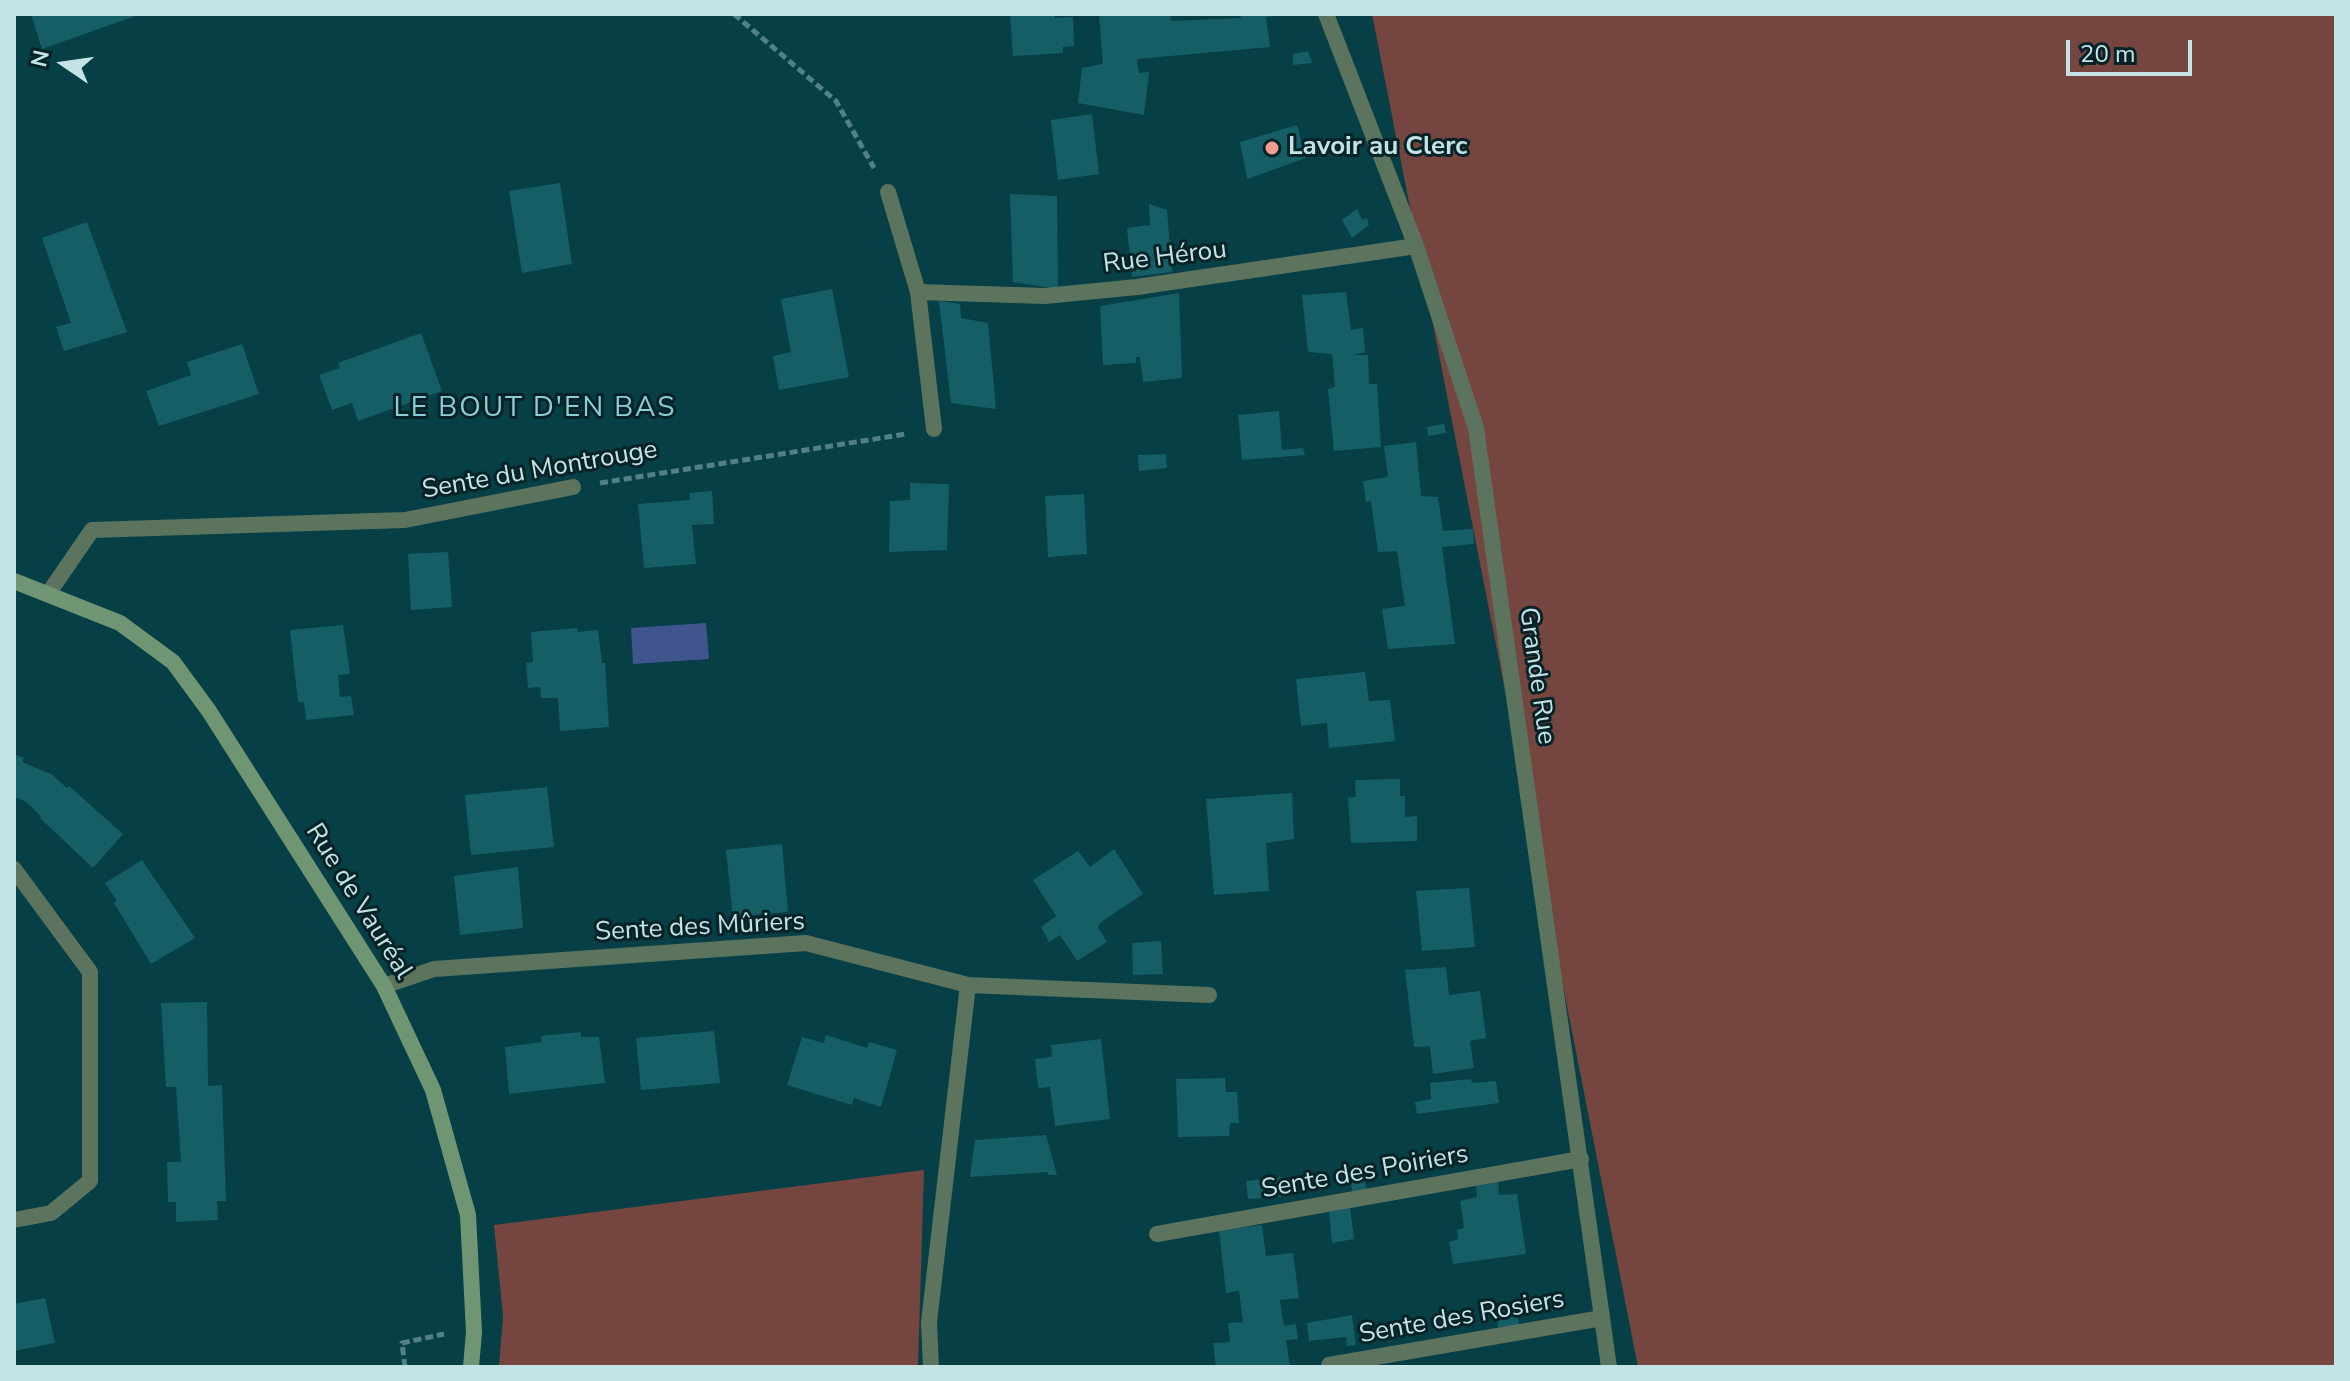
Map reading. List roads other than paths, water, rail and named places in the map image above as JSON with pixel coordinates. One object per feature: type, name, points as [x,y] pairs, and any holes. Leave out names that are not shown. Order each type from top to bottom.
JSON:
[{"type":"main road","name":"Rue de Vauréal","points":[[14,581],[120,623],[173,662],[209,711],[384,986],[433,1090],[468,1215],[474,1332],[471,1367]]},
{"type":"street","name":"Grande Rue","points":[[1326,14],[1416,246],[1476,428],[1609,1367]]},
{"type":"street","points":[[888,192],[918,292],[934,429]]},
{"type":"street","name":"Rue Hérou","points":[[918,292],[1045,296],[1137,287],[1416,246]]},
{"type":"street","name":"Sente du Montrouge","points":[[48,594],[92,530],[405,520],[573,487]]},
{"type":"street","points":[[14,869],[90,972],[90,1181],[51,1213],[14,1220]]},
{"type":"street","name":"Sente des Mûriers","points":[[384,986],[434,969],[806,943],[968,985],[1209,995]]},
{"type":"street","points":[[931,1367],[929,1322],[968,985]]},
{"type":"street","name":"Sente des Poiriers","points":[[1157,1234],[1581,1159]]},
{"type":"street","name":"Sente des Rosiers","points":[[1329,1365],[1602,1318]]},
{"type":"water","points":[[706,623],[709,659],[633,664],[631,628]]},
{"type":"place","name":"Lavoir au Clerc","points":[[1272,148]]},
{"type":"district","name":"LE BOUT D'EN BAS","points":[[535,409]]}]
